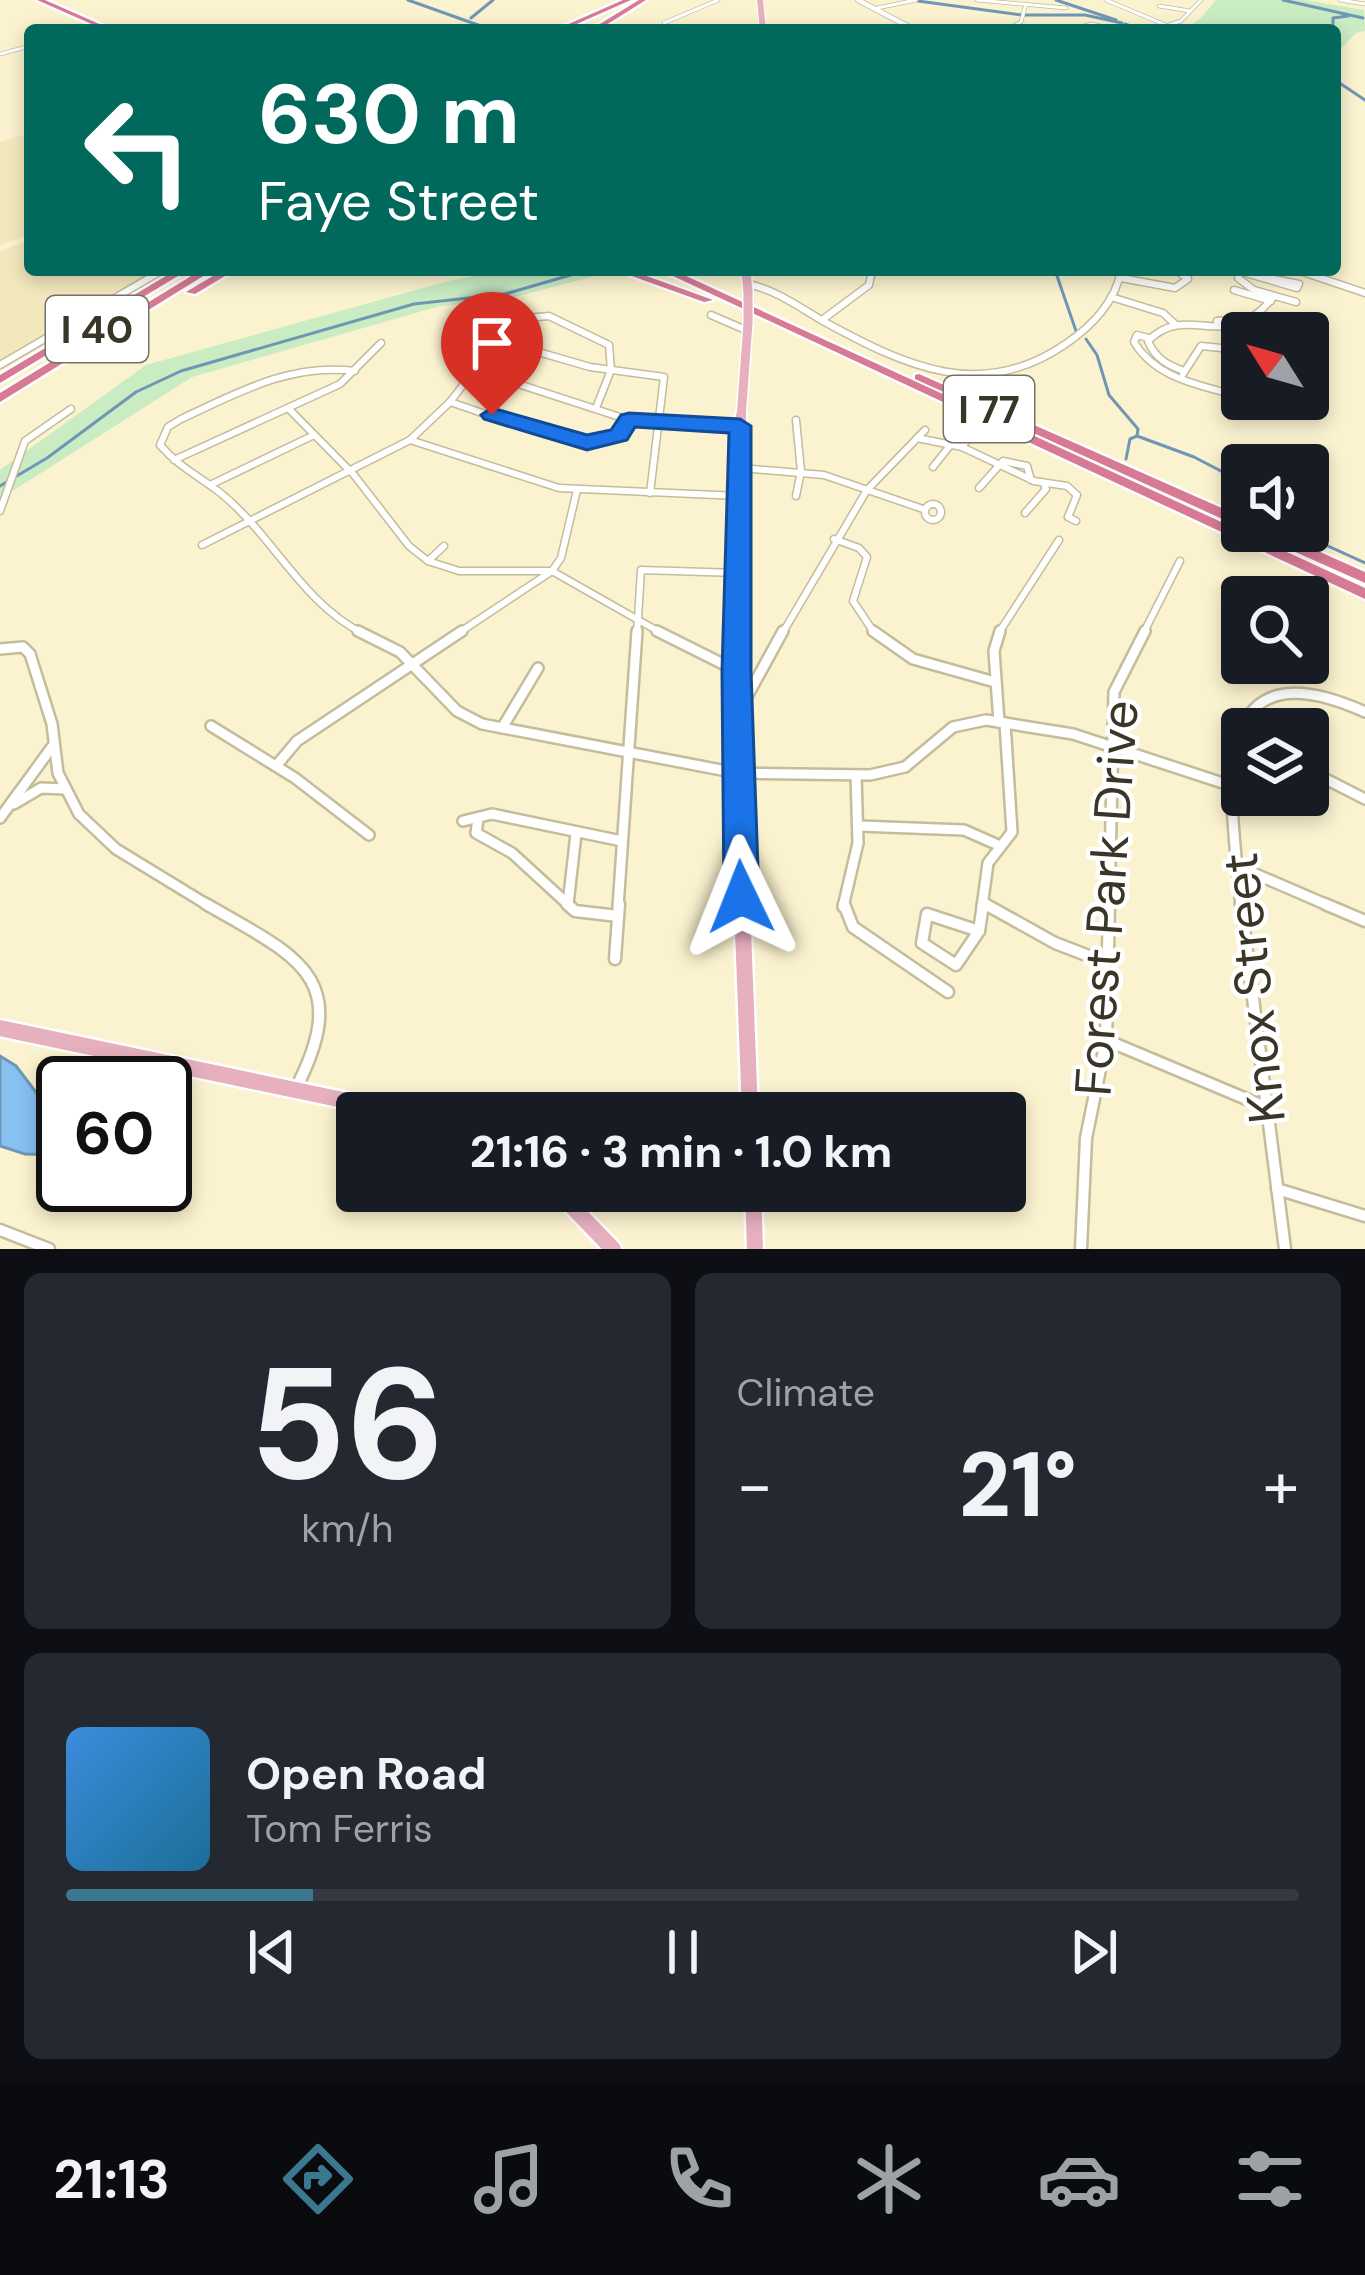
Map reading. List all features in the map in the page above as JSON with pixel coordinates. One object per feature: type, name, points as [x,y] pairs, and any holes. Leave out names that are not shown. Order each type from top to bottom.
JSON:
[{"type":"highway","points":[[30,0],[86,24]]},
{"type":"highway","points":[[40,0],[96,24]]},
{"type":"highway","points":[[572,24],[630,0]]},
{"type":"highway","points":[[592,24],[630,0]]},
{"type":"highway","points":[[609,24],[647,0]]},
{"type":"highway","points":[[608,24],[647,0]]},
{"type":"highway","name":"I 40","points":[[0,372],[168,276]]},
{"type":"highway","name":"I 40","points":[[0,389],[185,276]]},
{"type":"highway","points":[[0,398],[198,276]]},
{"type":"highway","points":[[56,364],[219,276]]},
{"type":"highway","points":[[636,276],[830,347]]},
{"type":"highway","points":[[669,276],[739,305]]},
{"type":"highway","name":"I 77","points":[[678,276],[1365,594]]},
{"type":"highway","name":"I 77","points":[[695,276],[1221,514]]},
{"type":"highway","points":[[1307,552],[1365,578]]},
{"type":"highway","points":[[1298,563],[1365,606]]},
{"type":"main road","points":[[747,276],[736,671],[749,1092]]},
{"type":"main road","points":[[0,1028],[336,1099]]},
{"type":"main road","points":[[577,1212],[613,1249]]},
{"type":"main road","points":[[753,1212],[754,1249]]},
{"type":"street","points":[[664,23],[718,0]]},
{"type":"street","points":[[858,0],[905,24]]},
{"type":"street","points":[[891,0],[900,4]]},
{"type":"street","points":[[878,8],[916,0]]},
{"type":"street","points":[[977,0],[1066,8]]},
{"type":"street","points":[[1106,0],[1163,24]]},
{"type":"street","points":[[1171,24],[1201,0]]},
{"type":"street","points":[[1340,0],[1365,4]]},
{"type":"street","points":[[1018,24],[1026,4]]},
{"type":"street","points":[[1159,6],[1191,11]]},
{"type":"street","points":[[0,372],[153,276]]},
{"type":"street","points":[[822,320],[869,285],[871,276]]},
{"type":"street","points":[[748,288],[923,368],[991,378],[1011,374],[1070,342],[1111,297],[1120,276]]},
{"type":"street","points":[[1129,276],[1174,288],[1188,279],[1184,276]]},
{"type":"street","points":[[1241,276],[1243,284]]},
{"type":"street","points":[[1257,276],[1297,288],[1299,284],[1270,276]]},
{"type":"street","points":[[1333,276],[1365,293]]},
{"type":"street","points":[[1272,298],[1235,284],[1234,290],[1272,298],[1296,302]]},
{"type":"street","points":[[1111,297],[1163,313],[1176,326]]},
{"type":"street","points":[[1261,312],[1272,298]]},
{"type":"street","points":[[711,314],[748,327]]},
{"type":"street","points":[[202,545],[410,440],[450,402],[514,320],[549,316],[609,345],[611,370],[596,408]]},
{"type":"street","points":[[1217,321],[1221,321]]},
{"type":"street","points":[[1221,327],[1159,328],[1149,338],[1134,338],[1139,352],[1159,370],[1221,390]]},
{"type":"street","points":[[1149,338],[1158,358],[1182,375]]},
{"type":"street","points":[[497,340],[611,370],[664,377],[650,493]]},
{"type":"street","points":[[174,460],[356,371],[381,343]]},
{"type":"street","points":[[1182,375],[1201,346],[1221,348]]},
{"type":"street","points":[[356,371],[328,365],[300,367],[181,418],[161,436],[160,445],[188,474],[210,485],[335,620],[384,642],[468,719],[737,773],[856,775],[904,767],[953,727],[1002,722],[1112,745],[1221,781]]},
{"type":"street","points":[[475,370],[629,420],[740,426]]},
{"type":"street","points":[[450,402],[587,443],[619,435],[629,420]]},
{"type":"street","points":[[288,408],[349,470],[409,546],[428,561],[459,571],[552,571],[736,671]]},
{"type":"street","points":[[0,512],[23,440],[71,409]]},
{"type":"street","points":[[796,420],[801,471],[796,496]]},
{"type":"street","points":[[933,467],[960,433],[969,436],[962,447]]},
{"type":"street","points":[[737,707],[834,538],[867,490],[921,434],[962,447],[1031,480],[1067,486],[1077,495],[1068,517],[1076,521]]},
{"type":"street","points":[[210,485],[312,435]]},
{"type":"street","points":[[410,440],[542,484],[577,490],[739,496]]},
{"type":"street","points":[[979,488],[1000,465]]},
{"type":"street","points":[[740,468],[801,471],[923,509]]},
{"type":"street","points":[[1025,513],[1046,489],[1044,484]]},
{"type":"street","points":[[276,766],[297,741],[552,571],[561,558],[577,490]]},
{"type":"street","points":[[834,538],[859,548],[867,557],[853,601],[871,628],[936,670],[995,682]]},
{"type":"street","points":[[980,931],[927,914],[922,943],[956,965],[980,931],[988,862],[1012,832],[995,682],[998,634],[1059,540]]},
{"type":"street","points":[[428,561],[444,546]]},
{"type":"street","name":"Forest Park Drive","points":[[1081,1249],[1086,1138],[1106,1040],[1114,692],[1180,561]]},
{"type":"street","points":[[615,959],[640,570],[738,573]]},
{"type":"street","points":[[0,649],[23,647],[30,654],[52,725],[52,747],[64,789],[94,831],[138,867],[285,952],[314,976],[321,994],[319,1028],[295,1091]]},
{"type":"street","points":[[502,728],[538,668]]},
{"type":"street","name":"Knox Street","points":[[1254,708],[1284,693],[1322,695],[1365,712]]},
{"type":"street","points":[[211,726],[276,766],[369,836]]},
{"type":"street","points":[[0,818],[52,747]]},
{"type":"street","points":[[856,775],[860,826],[843,906],[846,917],[863,935],[948,992]]},
{"type":"street","points":[[1329,781],[1365,799]]},
{"type":"street","points":[[8,808],[40,788],[64,789]]},
{"type":"street","points":[[463,821],[492,814],[622,841]]},
{"type":"street","name":"Knox Street","points":[[1234,816],[1245,981],[1285,1249]]},
{"type":"street","points":[[478,819],[476,832],[512,853],[568,905],[584,914],[618,916]]},
{"type":"street","points":[[860,826],[964,830],[998,845]]},
{"type":"street","points":[[568,905],[576,834]]},
{"type":"street","points":[[1237,866],[1365,921]]},
{"type":"street","points":[[983,903],[1054,943],[1107,963]]},
{"type":"street","points":[[1106,1040],[1265,1106]]},
{"type":"street","points":[[1276,1189],[1365,1216]]},
{"type":"street","points":[[0,1230],[49,1249]]},
{"type":"shaded area","points":[[24,135],[24,236],[0,245],[0,142]]},
{"type":"shaded area","points":[[24,242],[24,276],[146,276],[0,360],[0,251]]},
{"type":"green space","points":[[1216,0],[1304,0],[1364,10],[1365,31],[1356,33],[1341,49],[1341,24],[1192,24]]},
{"type":"green space","points":[[474,276],[595,276],[503,300],[440,306],[192,377],[0,499],[0,470],[146,365]]},
{"type":"water","points":[[0,1056],[16,1066],[36,1092],[36,1154],[0,1146]]},
{"type":"waterway","points":[[408,0],[475,24]]},
{"type":"waterway","points":[[471,18],[493,0]]},
{"type":"waterway","points":[[1056,0],[1116,20]]},
{"type":"waterway","points":[[1283,0],[1363,18]]},
{"type":"waterway","points":[[918,1],[1022,15]]},
{"type":"waterway","points":[[1026,15],[1085,15],[1122,23]]},
{"type":"waterway","points":[[1333,24],[1333,18],[1348,16]]},
{"type":"waterway","points":[[1341,84],[1365,100]]},
{"type":"waterway","points":[[0,486],[47,458],[136,392],[181,371],[414,304],[505,294],[567,276]]},
{"type":"waterway","points":[[1057,276],[1076,331]]},
{"type":"waterway","points":[[1086,339],[1097,355],[1109,395],[1138,429],[1137,436]]},
{"type":"waterway","points":[[1126,459],[1130,439],[1137,436]]},
{"type":"waterway","points":[[1137,436],[1221,471]]},
{"type":"waterway","points":[[1329,547],[1365,563]]},
{"type":"route","points":[[492,415],[587,443],[610,440],[629,420],[740,426],[736,671],[741,897]]}]
